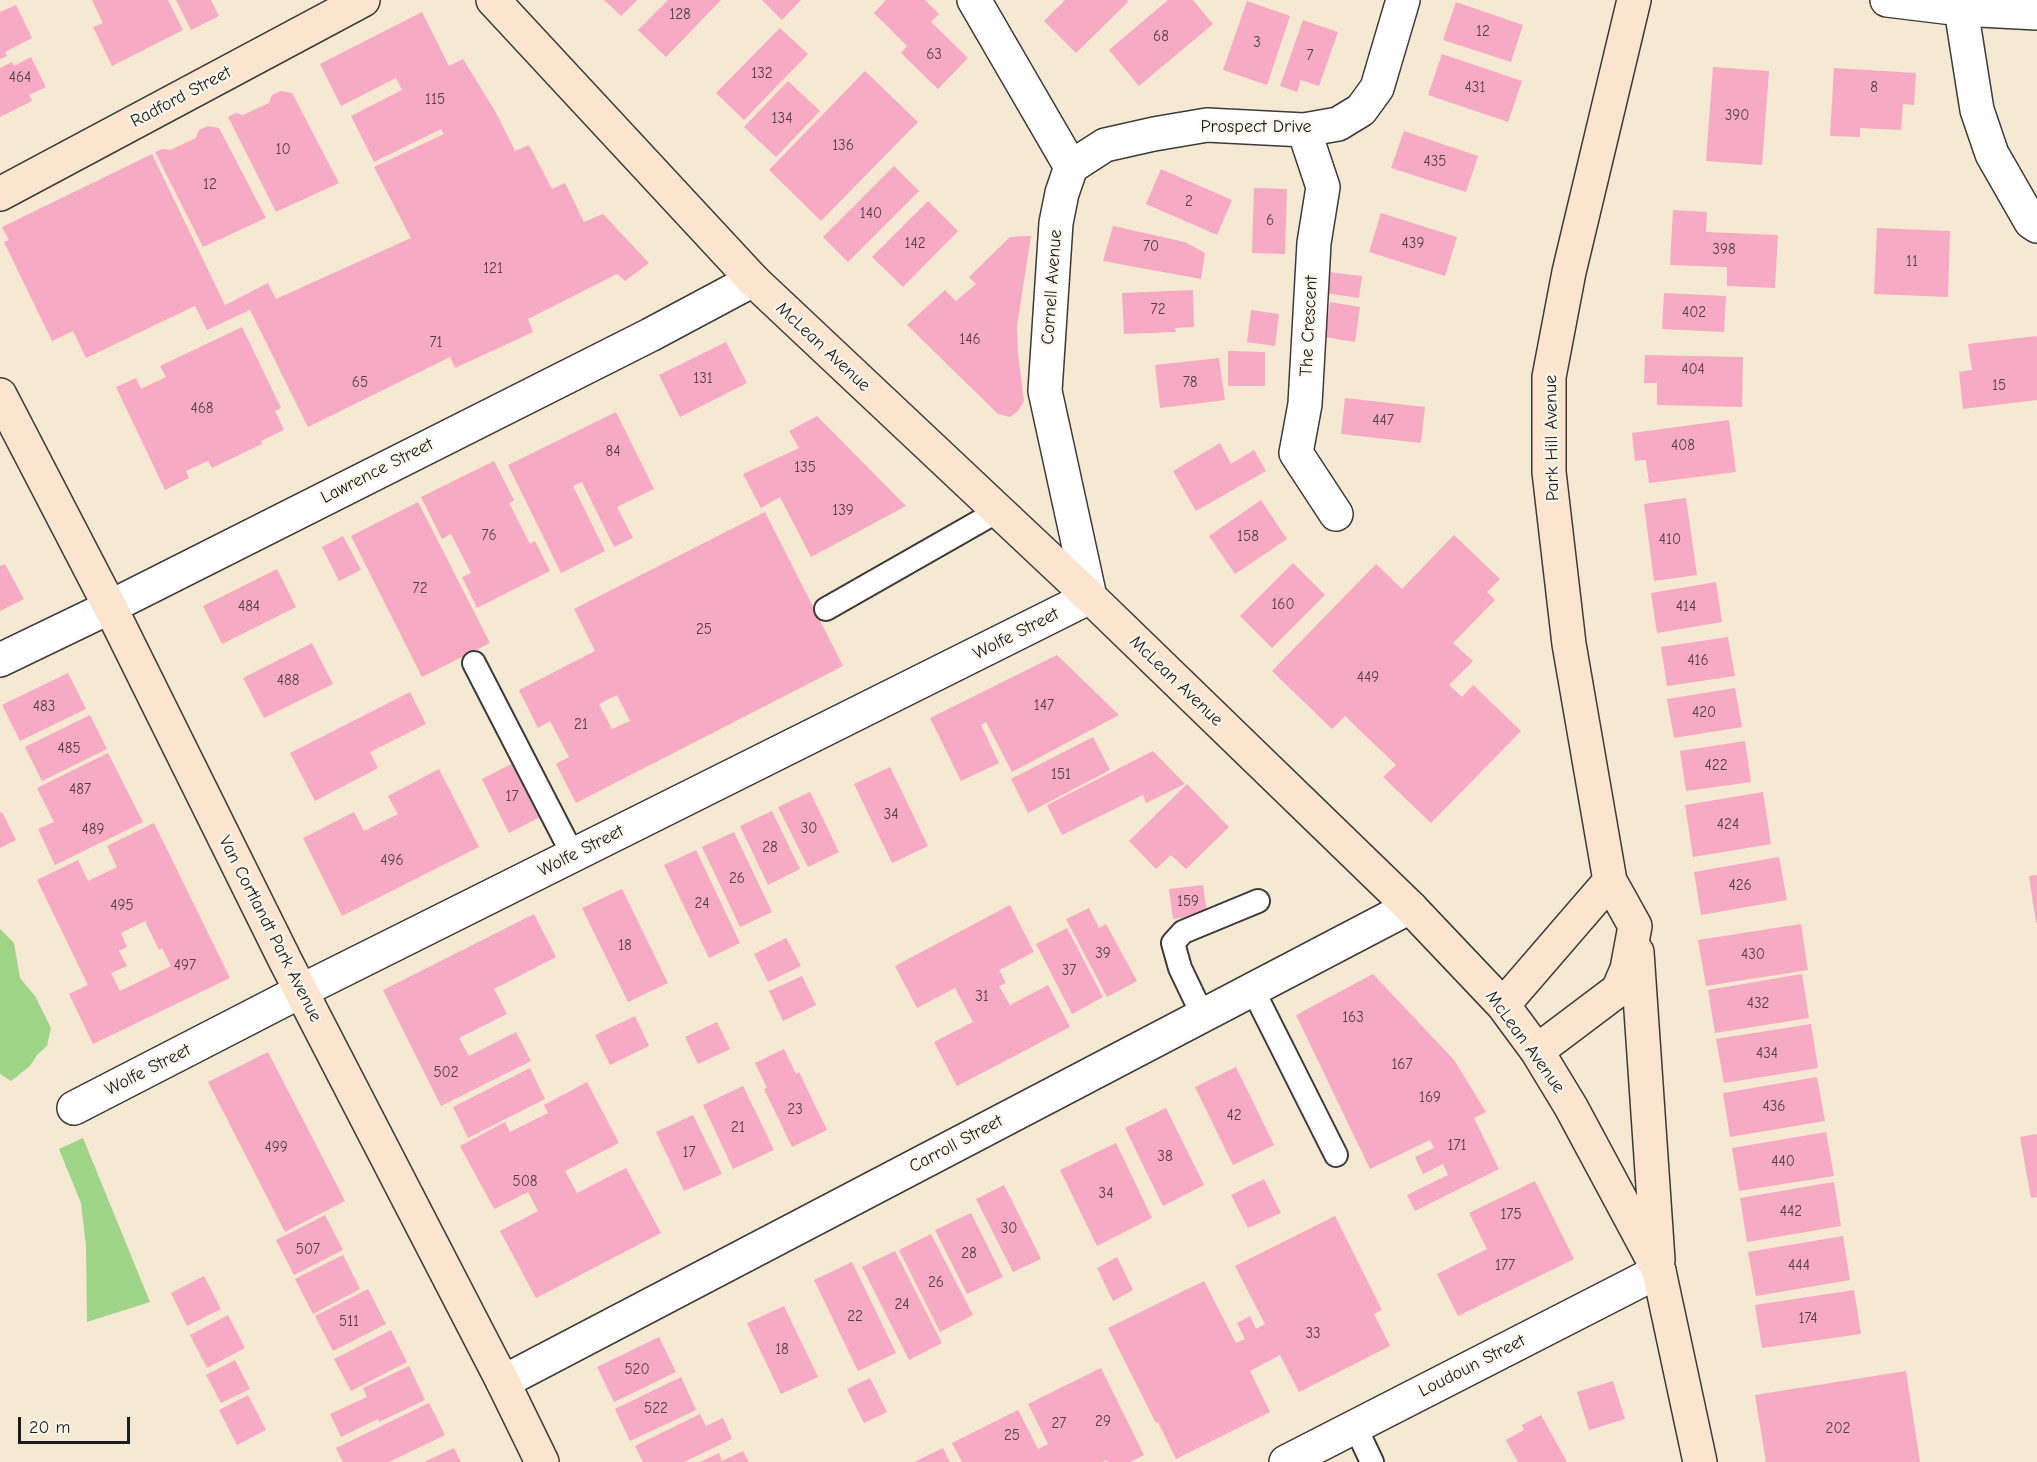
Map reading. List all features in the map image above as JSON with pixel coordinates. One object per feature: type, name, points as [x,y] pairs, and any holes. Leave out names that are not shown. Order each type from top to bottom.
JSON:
[{"type":"street","name":"Radford Street","points":[[0,194],[363,0]]},
{"type":"street","name":"McLean Avenue","points":[[493,0],[753,280],[1090,597],[1410,907],[1503,1005],[1537,1052],[1571,1107],[1659,1271],[1700,1462]]},
{"type":"street","points":[[974,0],[1071,167]]},
{"type":"street","name":"Prospect Drive","points":[[1071,167],[1105,145],[1207,125],[1304,130],[1338,124],[1361,110],[1377,88],[1403,0]]},
{"type":"street","name":"Park Hill Avenue","points":[[1634,0],[1569,272],[1549,377],[1548,472],[1569,644],[1610,881],[1635,926]]},
{"type":"street","points":[[1887,0],[1961,9],[2037,13]]},
{"type":"street","points":[[1961,9],[1977,110],[1992,154],[2031,222],[2037,226]]},
{"type":"street","name":"The Crescent","points":[[1304,130],[1323,187],[1314,243],[1305,404],[1296,453],[1336,514]]},
{"type":"street","name":"Cornell Avenue","points":[[1071,167],[1062,193],[1056,223],[1045,391],[1090,597]]},
{"type":"street","name":"Lawrence Street","points":[[0,660],[650,335],[753,280]]},
{"type":"street","name":"Van Cortlandt Park Avenue","points":[[0,395],[110,607],[301,991],[542,1462]]},
{"type":"street","name":"Wolfe Street","points":[[74,1108],[301,991],[1090,597]]},
{"type":"street","points":[[1503,1005],[1610,881]]},
{"type":"street","name":"Carroll Street","points":[[502,1382],[1410,907]]},
{"type":"street","points":[[1537,1052],[1618,990],[1627,969],[1635,926]]},
{"type":"street","points":[[1635,926],[1659,1271]]},
{"type":"street","name":"Loudoun Street","points":[[1286,1462],[1659,1271]]},
{"type":"lane","points":[[826,609],[998,511]]},
{"type":"lane","points":[[474,663],[573,855]]},
{"type":"lane","points":[[1203,1016],[1180,968],[1173,943],[1183,932],[1258,901]]},
{"type":"lane","points":[[1253,990],[1336,1155]]},
{"type":"lane","points":[[1355,1426],[1372,1462]]},
{"type":"green space","points":[[0,929],[14,943],[20,978],[35,996],[51,1028],[47,1046],[30,1066],[11,1081],[0,1074]]},
{"type":"green space","points":[[83,1138],[150,1302],[87,1322],[86,1246],[81,1203],[59,1149]]},
{"type":"building","points":[[92,0],[168,0],[183,30],[112,66],[93,27],[103,23]]},
{"type":"building","points":[[176,0],[211,0],[219,16],[191,30]]},
{"type":"building","points":[[604,0],[637,0],[621,16]]},
{"type":"building","points":[[668,0],[721,0],[666,57],[638,30]]},
{"type":"building","points":[[762,0],[801,0],[782,20]]},
{"type":"building","points":[[886,0],[925,0],[939,14],[931,22],[968,58],[938,89],[901,53],[907,46],[874,13]]},
{"type":"building","points":[[1065,0],[1127,0],[1128,2],[1076,53],[1044,21]]},
{"type":"building","points":[[1168,0],[1193,0],[1213,24],[1139,86],[1109,50]]},
{"type":"building","points":[[1247,1],[1290,16],[1267,85],[1223,70]]},
{"type":"building","points":[[1456,2],[1523,25],[1511,62],[1443,40]]},
{"type":"building","points":[[16,5],[32,38],[5,52],[7,56],[0,59],[0,12]]},
{"type":"building","points":[[422,12],[449,66],[463,59],[495,111],[515,151],[529,145],[552,189],[565,183],[584,222],[603,214],[649,263],[625,281],[617,274],[528,319],[533,332],[455,368],[450,357],[308,427],[250,310],[207,330],[195,306],[86,358],[73,331],[52,341],[4,242],[9,240],[2,227],[152,154],[225,305],[268,283],[276,299],[411,238],[374,167],[444,134],[441,129],[374,162],[351,116],[402,90],[396,78],[341,106],[320,64]]},
{"type":"building","points":[[1303,20],[1338,32],[1319,86],[1301,80],[1297,92],[1280,86]]},
{"type":"building","points":[[780,28],[808,54],[744,120],[716,93]]},
{"type":"building","points":[[1442,54],[1522,81],[1508,122],[1428,95]]},
{"type":"building","points":[[31,57],[46,87],[29,95],[32,101],[0,117],[0,68],[12,62],[14,66]]},
{"type":"building","points":[[1713,67],[1769,71],[1762,165],[1706,161]]},
{"type":"building","points":[[1834,68],[1916,73],[1914,105],[1903,104],[1901,130],[1860,128],[1860,137],[1830,136]]},
{"type":"building","points":[[865,71],[918,122],[821,221],[769,170]]},
{"type":"building","points":[[788,81],[820,111],[776,157],[744,127]]},
{"type":"building","points":[[281,91],[292,93],[339,183],[276,212],[228,117],[236,113],[243,115],[269,103],[272,95]]},
{"type":"building","points":[[208,126],[219,128],[266,218],[203,247],[155,152],[163,149],[170,150],[196,138],[199,130]]},
{"type":"building","points":[[1404,131],[1478,156],[1466,192],[1391,168]]},
{"type":"building","points":[[894,166],[919,191],[848,262],[823,237]]},
{"type":"building","points":[[1161,169],[1232,200],[1217,235],[1146,204]]},
{"type":"building","points":[[1254,188],[1287,189],[1285,254],[1252,253]]},
{"type":"building","points":[[928,201],[958,231],[903,287],[872,257]]},
{"type":"building","points":[[1673,210],[1707,212],[1706,232],[1778,235],[1775,288],[1727,286],[1727,267],[1670,265]]},
{"type":"building","points":[[1381,213],[1457,237],[1445,276],[1369,252]]},
{"type":"building","points":[[1113,226],[1185,242],[1205,253],[1201,279],[1103,261]]},
{"type":"building","points":[[1877,228],[1950,231],[1948,297],[1874,294]]},
{"type":"building","points":[[1031,236],[1017,326],[1024,401],[1018,411],[1010,417],[998,414],[907,325],[945,290],[956,301],[976,284],[969,277],[1010,237]]},
{"type":"building","points":[[1328,272],[1362,276],[1359,298],[1325,293]]},
{"type":"building","points":[[1193,290],[1194,327],[1175,328],[1176,332],[1124,334],[1122,293]]},
{"type":"building","points":[[1664,293],[1726,296],[1724,332],[1662,329]]},
{"type":"building","points":[[1330,302],[1360,307],[1355,342],[1325,337]]},
{"type":"building","points":[[1251,310],[1279,314],[1275,346],[1247,342]]},
{"type":"building","points":[[242,327],[281,408],[275,411],[284,430],[261,441],[262,444],[212,468],[208,461],[186,471],[189,478],[165,490],[116,387],[136,378],[141,389],[166,377],[160,366]]},
{"type":"building","points":[[2037,336],[2037,400],[1963,409],[1959,372],[1972,370],[1968,344]]},
{"type":"building","points":[[726,342],[747,383],[680,417],[659,375]]},
{"type":"building","points":[[1228,351],[1265,352],[1265,386],[1228,386]]},
{"type":"building","points":[[1645,355],[1743,357],[1742,407],[1657,405],[1657,383],[1644,383]]},
{"type":"building","points":[[1219,358],[1225,400],[1160,408],[1155,365]]},
{"type":"building","points":[[1345,398],[1425,407],[1421,443],[1341,434]]},
{"type":"building","points":[[616,412],[654,489],[617,507],[633,538],[614,547],[582,482],[573,486],[605,551],[561,573],[508,465]]},
{"type":"building","points":[[817,416],[906,506],[811,557],[780,497],[761,508],[743,474],[799,448],[789,431]]},
{"type":"building","points":[[1729,420],[1736,472],[1649,483],[1646,460],[1635,461],[1632,433]]},
{"type":"building","points":[[1220,443],[1231,464],[1254,450],[1266,471],[1196,511],[1173,471]]},
{"type":"building","points":[[494,461],[514,500],[509,503],[530,544],[535,541],[550,571],[477,608],[462,577],[471,573],[451,534],[442,539],[421,497]]},
{"type":"building","points":[[1686,498],[1697,575],[1654,581],[1644,504]]},
{"type":"building","points":[[1261,500],[1287,539],[1235,574],[1209,536]]},
{"type":"building","points":[[418,502],[490,643],[422,677],[351,536]]},
{"type":"building","points":[[765,512],[843,666],[576,803],[556,764],[569,757],[550,721],[538,728],[519,690],[595,651],[574,609]],"holes":[[[617,695],[630,721],[612,729],[599,704]]]},
{"type":"building","points":[[1454,535],[1500,579],[1487,592],[1495,600],[1453,643],[1473,661],[1449,685],[1462,697],[1473,685],[1521,731],[1431,823],[1383,777],[1396,765],[1345,716],[1332,729],[1272,671],[1376,564],[1402,589]]},
{"type":"building","points":[[343,536],[361,570],[339,581],[322,547]]},
{"type":"building","points":[[1293,563],[1325,595],[1272,648],[1240,616]]},
{"type":"building","points":[[5,564],[24,599],[0,611],[0,566]]},
{"type":"building","points":[[277,569],[296,607],[222,644],[203,606]]},
{"type":"building","points":[[1716,582],[1722,622],[1657,633],[1651,593]]},
{"type":"building","points":[[1728,637],[1735,676],[1667,686],[1661,647]]},
{"type":"building","points":[[312,643],[333,684],[264,718],[243,678]]},
{"type":"building","points":[[1057,655],[1119,715],[1012,772],[986,722],[981,725],[999,763],[961,781],[930,718]]},
{"type":"building","points":[[68,673],[86,709],[20,741],[2,705]]},
{"type":"building","points":[[1735,688],[1742,727],[1674,738],[1667,699]]},
{"type":"building","points":[[410,692],[426,724],[370,752],[378,768],[315,801],[290,753]]},
{"type":"building","points":[[90,715],[107,749],[42,781],[25,747]]},
{"type":"building","points":[[1093,737],[1110,770],[1028,813],[1011,779]]},
{"type":"building","points":[[1745,741],[1751,782],[1686,791],[1680,751]]},
{"type":"building","points":[[1153,751],[1185,784],[1146,803],[1143,795],[1062,835],[1047,805]]},
{"type":"building","points":[[108,753],[143,822],[55,865],[38,829],[54,822],[37,788]]},
{"type":"building","points":[[515,762],[542,816],[509,833],[482,779]]},
{"type":"building","points":[[890,767],[928,846],[892,863],[854,784]]},
{"type":"building","points":[[439,769],[479,847],[342,916],[303,838],[354,812],[364,831],[398,814],[388,796]]},
{"type":"building","points":[[1187,784],[1229,827],[1186,869],[1171,855],[1156,869],[1129,841]]},
{"type":"building","points":[[810,792],[839,852],[808,867],[778,807]]},
{"type":"building","points":[[1763,792],[1771,844],[1693,857],[1685,805]]},
{"type":"building","points":[[772,811],[800,869],[768,885],[740,826]]},
{"type":"building","points":[[2,812],[16,840],[0,848],[0,813]]},
{"type":"building","points":[[154,823],[230,978],[93,1044],[69,994],[88,985],[37,880],[78,860],[88,881],[117,867],[107,846]],"holes":[[[145,921],[159,950],[162,948],[171,966],[120,991],[111,973],[127,966],[119,951],[127,947],[121,933]]]},
{"type":"building","points":[[734,832],[772,912],[740,927],[702,847]]},
{"type":"building","points":[[696,850],[740,943],[709,958],[664,865]]},
{"type":"building","points":[[1779,857],[1787,900],[1701,915],[1694,872]]},
{"type":"building","points":[[2037,875],[2037,923],[2036,923],[2029,876]]},
{"type":"building","points":[[1203,885],[1207,914],[1173,919],[1169,889]]},
{"type":"building","points":[[622,889],[668,983],[628,1002],[582,908]]},
{"type":"building","points":[[1010,905],[1034,952],[999,970],[1006,983],[999,986],[1010,1005],[1048,985],[1070,1027],[957,1086],[934,1042],[973,1022],[955,988],[917,1008],[895,966]]},
{"type":"building","points":[[1089,908],[1099,928],[1106,924],[1137,981],[1107,997],[1066,919]]},
{"type":"building","points":[[534,914],[556,957],[494,989],[507,1014],[459,1038],[469,1056],[516,1032],[531,1061],[441,1106],[383,990]]},
{"type":"building","points":[[1801,924],[1808,970],[1706,986],[1698,940]]},
{"type":"building","points":[[1067,928],[1103,997],[1072,1014],[1036,944]]},
{"type":"building","points":[[786,938],[801,966],[768,982],[754,954]]},
{"type":"building","points":[[1373,974],[1454,1060],[1486,1112],[1474,1118],[1499,1169],[1415,1211],[1407,1195],[1448,1175],[1443,1164],[1423,1174],[1415,1157],[1434,1148],[1430,1140],[1370,1169],[1296,1015]]},
{"type":"building","points":[[1802,974],[1809,1018],[1715,1033],[1708,990]]},
{"type":"building","points":[[802,976],[816,1005],[783,1021],[769,991]]},
{"type":"building","points":[[635,1016],[649,1046],[610,1065],[595,1035]]},
{"type":"building","points":[[717,1022],[730,1049],[698,1064],[685,1037]]},
{"type":"building","points":[[1811,1024],[1818,1068],[1724,1083],[1716,1039]]},
{"type":"building","points":[[784,1049],[796,1074],[799,1072],[827,1130],[792,1147],[764,1089],[767,1088],[755,1063]]},
{"type":"building","points":[[268,1052],[345,1201],[285,1232],[208,1082]]},
{"type":"building","points":[[1236,1067],[1274,1145],[1233,1165],[1195,1087]]},
{"type":"building","points":[[530,1068],[545,1099],[468,1138],[453,1107]]},
{"type":"building","points":[[1817,1077],[1825,1121],[1730,1137],[1723,1093]]},
{"type":"building","points":[[587,1082],[619,1143],[565,1171],[577,1193],[626,1168],[661,1233],[536,1298],[500,1231],[538,1211],[528,1192],[494,1209],[460,1146],[505,1122],[510,1132],[548,1113],[544,1105]]},
{"type":"building","points":[[743,1086],[774,1150],[733,1169],[703,1105]]},
{"type":"building","points":[[1166,1108],[1204,1185],[1163,1206],[1125,1128]]},
{"type":"building","points":[[693,1115],[722,1174],[684,1191],[656,1132]]},
{"type":"building","points":[[1826,1132],[1834,1176],[1739,1191],[1732,1148]]},
{"type":"building","points":[[2037,1134],[2037,1197],[2031,1198],[2020,1137]]},
{"type":"building","points":[[1116,1143],[1152,1218],[1097,1246],[1060,1170]]},
{"type":"building","points":[[1264,1179],[1281,1213],[1248,1228],[1231,1195]]},
{"type":"building","points":[[1535,1181],[1574,1259],[1458,1316],[1437,1274],[1487,1249],[1469,1213]]},
{"type":"building","points":[[1834,1182],[1841,1226],[1747,1242],[1740,1198]]},
{"type":"building","points":[[1004,1185],[1041,1259],[1013,1272],[976,1199]]},
{"type":"building","points":[[971,1213],[1003,1277],[967,1294],[935,1230]]},
{"type":"building","points":[[325,1215],[343,1250],[294,1275],[276,1240]]},
{"type":"building","points":[[1335,1216],[1382,1310],[1374,1314],[1390,1346],[1299,1392],[1280,1355],[1250,1371],[1270,1412],[1176,1459],[1108,1328],[1204,1281],[1236,1343],[1245,1339],[1237,1323],[1250,1316],[1256,1329],[1265,1324],[1235,1266]]},
{"type":"building","points":[[931,1234],[973,1315],[940,1332],[899,1250]]},
{"type":"building","points":[[1843,1236],[1850,1280],[1756,1296],[1748,1252]]},
{"type":"building","points":[[895,1251],[942,1343],[909,1360],[862,1267]]},
{"type":"building","points":[[343,1255],[360,1289],[313,1314],[295,1279]]},
{"type":"building","points":[[1117,1257],[1133,1290],[1113,1301],[1097,1268]]},
{"type":"building","points":[[852,1262],[896,1353],[858,1371],[814,1280]]},
{"type":"building","points":[[204,1276],[221,1309],[187,1326],[171,1293]]},
{"type":"building","points":[[368,1289],[386,1324],[333,1351],[315,1316]]},
{"type":"building","points":[[1854,1290],[1861,1334],[1762,1348],[1755,1305]]},
{"type":"building","points":[[784,1306],[818,1377],[781,1394],[747,1323]]},
{"type":"building","points":[[228,1315],[245,1348],[207,1368],[190,1335]]},
{"type":"building","points":[[391,1330],[407,1362],[351,1391],[334,1359]]},
{"type":"building","points":[[659,1337],[676,1372],[614,1402],[597,1367]]},
{"type":"building","points":[[235,1360],[250,1389],[221,1403],[206,1375]]},
{"type":"building","points":[[409,1366],[425,1400],[341,1437],[330,1414],[367,1397],[363,1388]]},
{"type":"building","points":[[1101,1368],[1144,1455],[1130,1462],[1108,1462],[1106,1460],[1102,1462],[962,1462],[952,1443],[1018,1410],[1038,1449],[1048,1444],[1028,1404]]},
{"type":"building","points":[[1906,1371],[1920,1462],[1766,1462],[1755,1395]]},
{"type":"building","points":[[681,1377],[696,1410],[630,1441],[615,1409]]},
{"type":"building","points":[[870,1378],[887,1412],[864,1423],[847,1389]]},
{"type":"building","points":[[1613,1381],[1625,1419],[1589,1430],[1577,1392]]},
{"type":"building","points":[[248,1395],[266,1430],[237,1445],[219,1410]]},
{"type":"building","points":[[429,1403],[445,1435],[389,1462],[343,1462],[336,1448]]},
{"type":"building","points":[[700,1414],[706,1426],[723,1418],[732,1439],[684,1462],[643,1462],[635,1446]]},
{"type":"building","points":[[1541,1415],[1567,1462],[1518,1462],[1506,1440],[1524,1430],[1522,1425]]},
{"type":"building","points":[[454,1448],[461,1462],[424,1462]]},
{"type":"building","points":[[943,1448],[950,1462],[914,1462]]},
{"type":"building","points":[[743,1451],[749,1462],[700,1462],[719,1453],[722,1461]]}]
